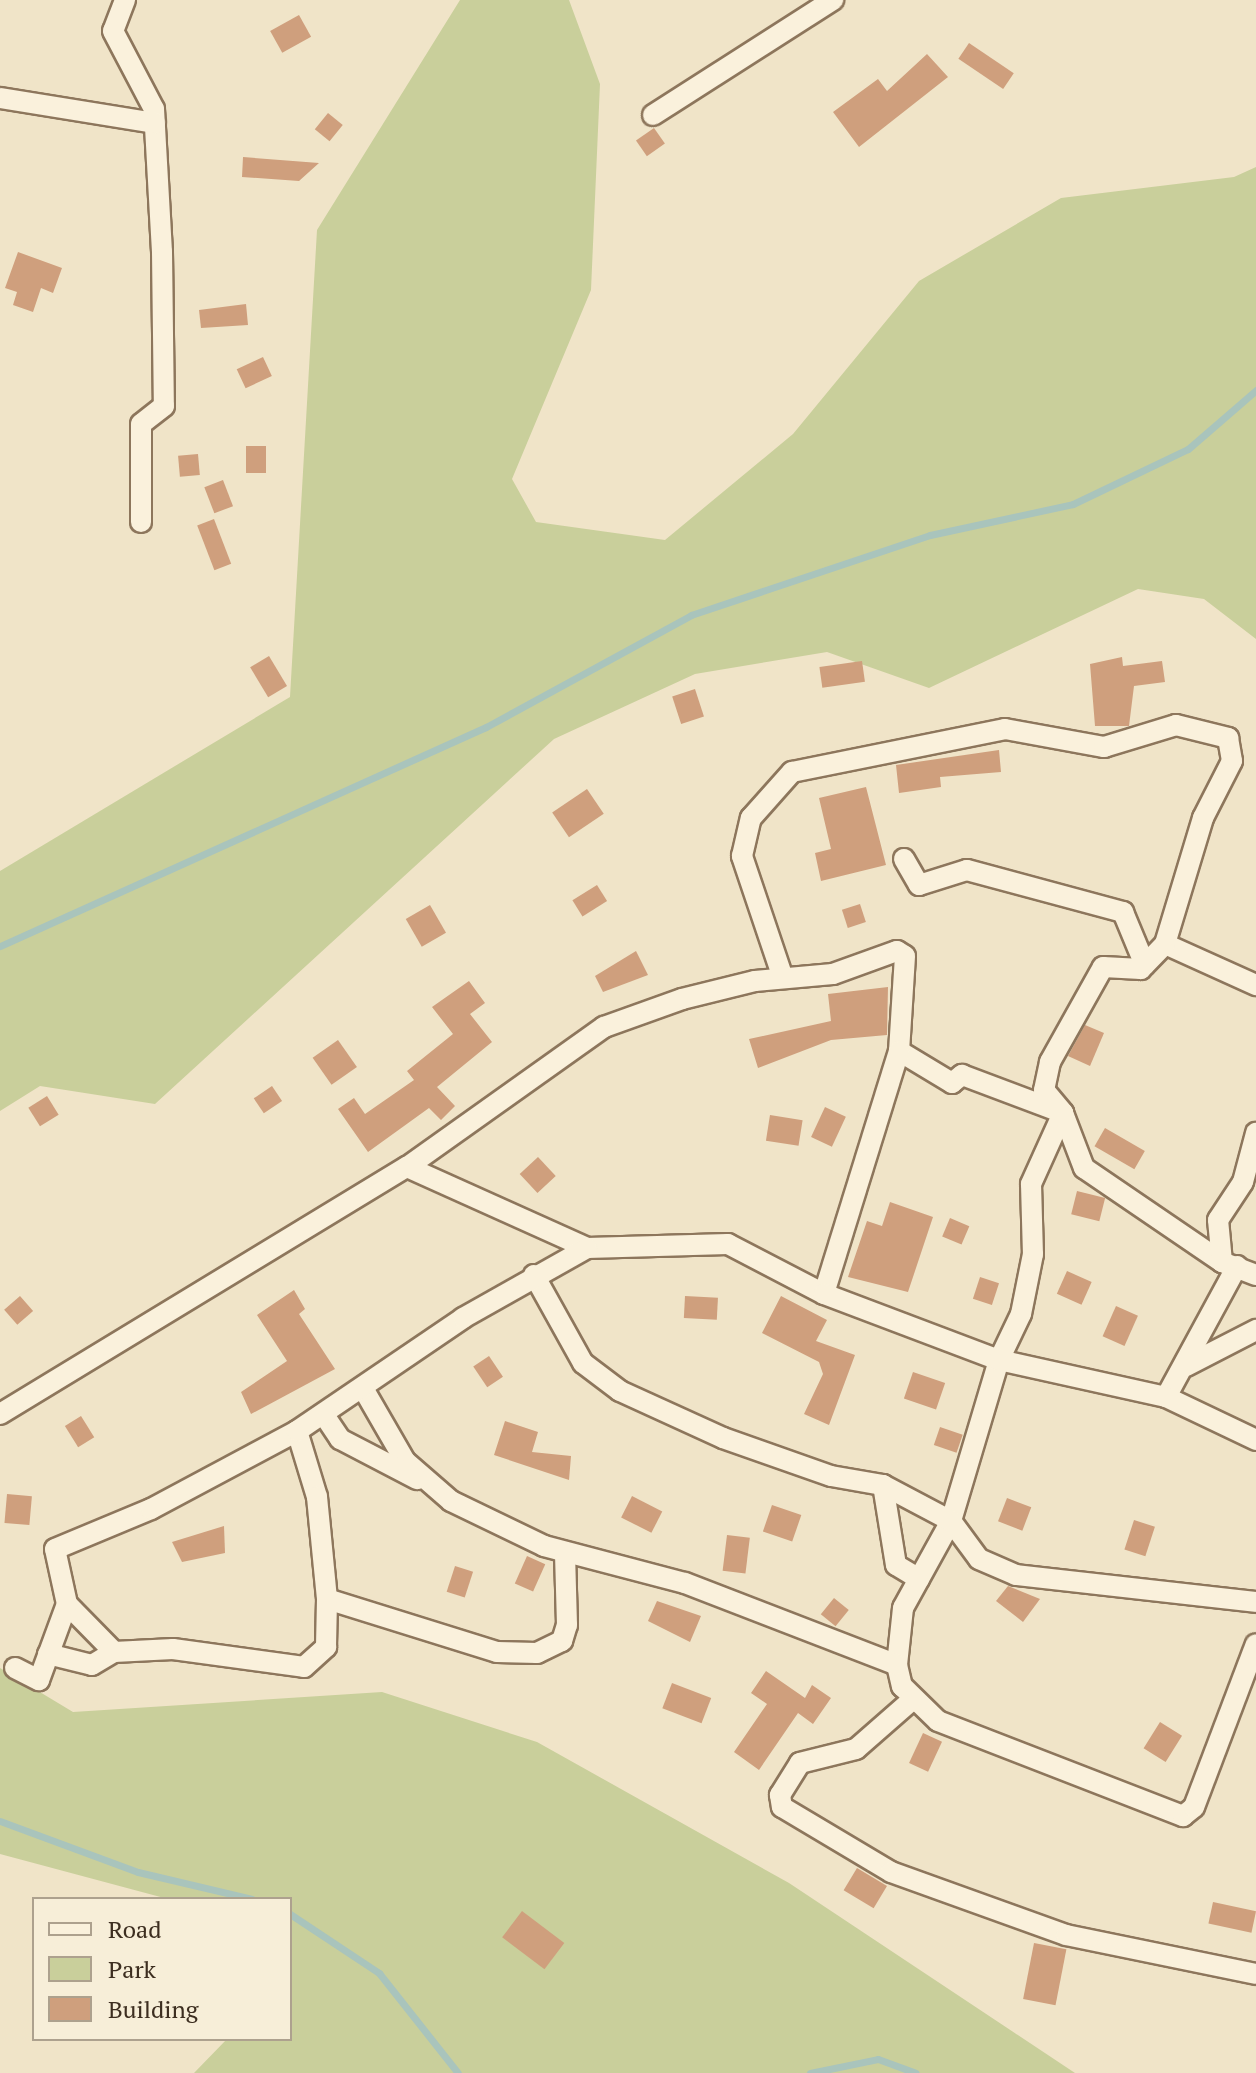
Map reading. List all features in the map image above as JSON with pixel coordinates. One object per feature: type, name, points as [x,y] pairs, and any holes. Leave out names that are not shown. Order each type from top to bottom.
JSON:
[{"type":"street","points":[[125,0],[113,31],[151,98],[155,123],[164,406],[141,424],[141,522]]},
{"type":"street","points":[[653,115],[833,0]]},
{"type":"street","points":[[0,98],[155,123]]},
{"type":"street","points":[[783,978],[742,856],[751,818],[792,772],[1005,729],[1104,747],[1176,725],[1228,738],[1232,761],[1203,818],[1165,944],[1145,965],[1103,967],[1069,1019],[1044,1090],[1063,1113],[1084,1168],[1229,1264],[1256,1275]]},
{"type":"street","points":[[904,859],[919,885],[967,870],[1123,912],[1145,965]]},
{"type":"street","points":[[1165,944],[1256,985]]},
{"type":"street","points":[[0,1414],[407,1167],[604,1027],[682,999],[783,978],[833,974],[903,954],[899,1051],[824,1294]]},
{"type":"street","points":[[899,1051],[952,1083],[962,1075],[1063,1113]]},
{"type":"street","points":[[903,1608],[951,1521],[999,1360],[1021,1314],[1033,1254],[1031,1184],[1063,1113]]},
{"type":"street","points":[[1166,1397],[1186,1366],[1229,1264],[1218,1220],[1243,1182],[1256,1133]]},
{"type":"street","points":[[407,1167],[587,1248]]},
{"type":"street","points":[[114,1652],[67,1604],[55,1549],[151,1509],[297,1431],[364,1390],[534,1275],[587,1248],[728,1244],[824,1294],[999,1360],[1166,1397],[1256,1440]]},
{"type":"street","points":[[534,1275],[583,1363],[620,1391],[737,1443],[831,1476],[883,1485],[951,1521],[979,1559],[1016,1575],[1256,1602]]},
{"type":"street","points":[[1186,1366],[1256,1330]]},
{"type":"street","points":[[364,1390],[405,1461],[431,1486]]},
{"type":"street","points":[[324,1415],[340,1439],[368,1458],[565,1552],[685,1583],[897,1665]]},
{"type":"street","points":[[48,1654],[92,1665],[114,1652],[221,1653],[304,1667],[326,1647],[327,1599],[317,1497],[297,1431]]},
{"type":"street","points":[[883,1485],[903,1608],[897,1665],[912,1700],[938,1721],[1183,1816],[1194,1807],[1256,1644]]},
{"type":"street","points":[[327,1599],[497,1652],[537,1653],[562,1641],[567,1625],[565,1552]]},
{"type":"street","points":[[896,1565],[919,1579]]},
{"type":"street","points":[[15,1668],[39,1680],[67,1604]]},
{"type":"street","points":[[912,1700],[856,1749],[800,1763],[780,1795],[782,1807],[891,1872],[1066,1935],[1256,1974]]},
{"type":"green space","points":[[460,0],[569,0],[600,84],[591,290],[512,479],[536,522],[665,540],[793,434],[919,281],[1061,198],[1234,177],[1256,167],[1256,639],[1204,599],[1138,589],[929,688],[827,652],[695,674],[554,739],[155,1104],[40,1086],[0,1111],[0,871],[290,697],[317,230]]},
{"type":"green space","points":[[0,1668],[73,1712],[382,1692],[537,1742],[789,1883],[1075,2073],[194,2073],[225,2041],[292,2041],[292,1897],[161,1897],[0,1854]]},
{"type":"building","points":[[299,15],[311,37],[282,53],[270,31]]},
{"type":"building","points":[[969,43],[1014,73],[1003,89],[958,59]]},
{"type":"building","points":[[927,54],[948,77],[859,147],[833,112],[878,79],[887,91]]},
{"type":"building","points":[[328,113],[343,125],[330,141],[315,129]]},
{"type":"building","points":[[654,128],[665,144],[647,156],[636,141]]},
{"type":"building","points":[[243,157],[319,163],[299,181],[242,177]]},
{"type":"building","points":[[18,252],[62,268],[53,293],[41,288],[33,312],[13,305],[17,292],[5,288]]},
{"type":"building","points":[[246,304],[248,325],[201,328],[199,310]]},
{"type":"building","points":[[263,357],[272,376],[246,388],[237,369]]},
{"type":"building","points":[[246,446],[266,446],[266,473],[246,473]]},
{"type":"building","points":[[198,454],[200,475],[180,477],[178,456]]},
{"type":"building","points":[[223,480],[233,506],[214,513],[204,487]]},
{"type":"building","points":[[214,519],[231,564],[214,570],[197,525]]},
{"type":"building","points":[[269,656],[287,686],[268,697],[250,667]]},
{"type":"building","points":[[1122,657],[1123,666],[1162,661],[1165,682],[1134,686],[1129,726],[1095,726],[1090,664]]},
{"type":"building","points":[[862,661],[865,682],[822,688],[819,667]]},
{"type":"building","points":[[695,689],[704,717],[681,724],[672,696]]},
{"type":"building","points":[[999,750],[1001,772],[940,777],[941,787],[899,793],[896,765]]},
{"type":"building","points":[[866,787],[886,865],[821,881],[815,853],[831,849],[819,798]]},
{"type":"building","points":[[587,789],[604,814],[569,837],[552,812]]},
{"type":"building","points":[[597,885],[607,901],[582,916],[572,900]]},
{"type":"building","points":[[860,904],[866,922],[848,928],[842,910]]},
{"type":"building","points":[[430,905],[446,933],[422,947],[406,919]]},
{"type":"building","points":[[636,951],[648,975],[603,992],[595,976]]},
{"type":"building","points":[[469,981],[485,1003],[470,1014],[492,1042],[437,1087],[455,1106],[441,1120],[429,1108],[368,1152],[338,1109],[354,1098],[365,1114],[414,1080],[407,1071],[453,1034],[432,1007]]},
{"type":"building","points":[[888,987],[887,1035],[831,1040],[758,1068],[749,1039],[831,1021],[828,994]]},
{"type":"building","points":[[1085,1025],[1104,1033],[1090,1066],[1068,1056]]},
{"type":"building","points":[[338,1040],[357,1067],[332,1085],[313,1058]]},
{"type":"building","points":[[272,1086],[282,1101],[264,1113],[254,1098]]},
{"type":"building","points":[[47,1096],[59,1115],[40,1126],[28,1108]]},
{"type":"building","points":[[825,1107],[846,1117],[832,1147],[811,1137]]},
{"type":"building","points":[[770,1115],[803,1120],[799,1146],[766,1141]]},
{"type":"building","points":[[1105,1128],[1145,1151],[1134,1169],[1094,1146]]},
{"type":"building","points":[[538,1157],[556,1176],[537,1193],[520,1174]]},
{"type":"building","points":[[1077,1191],[1105,1198],[1099,1221],[1071,1214]]},
{"type":"building","points":[[890,1202],[933,1217],[908,1292],[848,1277],[867,1221],[882,1226]]},
{"type":"building","points":[[950,1218],[969,1226],[962,1245],[942,1236]]},
{"type":"building","points":[[1067,1271],[1092,1282],[1081,1305],[1057,1294]]},
{"type":"building","points":[[980,1277],[999,1283],[992,1305],[973,1299]]},
{"type":"building","points":[[294,1290],[305,1309],[299,1314],[335,1369],[251,1414],[241,1392],[287,1361],[257,1315]]},
{"type":"building","points":[[20,1296],[33,1311],[17,1325],[4,1310]]},
{"type":"building","points":[[685,1296],[718,1298],[717,1320],[684,1318]]},
{"type":"building","points":[[781,1296],[827,1320],[816,1341],[855,1355],[829,1425],[804,1414],[823,1374],[819,1362],[762,1333]]},
{"type":"building","points":[[1116,1306],[1138,1316],[1125,1346],[1103,1336]]},
{"type":"building","points":[[489,1356],[503,1377],[487,1387],[473,1367]]},
{"type":"building","points":[[913,1372],[945,1383],[936,1410],[904,1398]]},
{"type":"building","points":[[81,1416],[94,1437],[78,1447],[65,1426]]},
{"type":"building","points":[[505,1421],[538,1432],[532,1452],[571,1456],[569,1480],[494,1455]]},
{"type":"building","points":[[940,1427],[963,1435],[957,1453],[934,1445]]},
{"type":"building","points":[[7,1494],[32,1496],[29,1525],[4,1523]]},
{"type":"building","points":[[632,1496],[662,1511],[651,1533],[621,1517]]},
{"type":"building","points":[[1007,1498],[1031,1507],[1022,1531],[998,1521]]},
{"type":"building","points":[[772,1505],[801,1515],[792,1542],[763,1531]]},
{"type":"building","points":[[1134,1520],[1155,1527],[1145,1556],[1124,1549]]},
{"type":"building","points":[[224,1526],[225,1553],[182,1562],[172,1542]]},
{"type":"building","points":[[727,1535],[750,1538],[745,1574],[723,1571]]},
{"type":"building","points":[[527,1556],[545,1564],[533,1592],[515,1583]]},
{"type":"building","points":[[455,1566],[473,1572],[465,1598],[447,1592]]},
{"type":"building","points":[[1008,1586],[1040,1599],[1023,1622],[996,1601]]},
{"type":"building","points":[[834,1598],[849,1610],[836,1626],[821,1614]]},
{"type":"building","points":[[657,1601],[701,1616],[690,1642],[648,1621]]},
{"type":"building","points":[[766,1671],[805,1698],[812,1685],[831,1698],[813,1724],[798,1713],[759,1770],[734,1752],[767,1704],[751,1693]]},
{"type":"building","points":[[672,1683],[711,1698],[702,1723],[662,1708]]},
{"type":"building","points":[[1160,1722],[1182,1736],[1166,1762],[1144,1748]]},
{"type":"building","points":[[923,1733],[942,1742],[928,1772],[909,1763]]},
{"type":"building","points":[[857,1868],[887,1886],[874,1908],[844,1890]]},
{"type":"building","points":[[1213,1902],[1256,1911],[1251,1933],[1208,1924]]},
{"type":"building","points":[[522,1911],[564,1943],[544,1969],[502,1937]]},
{"type":"building","points":[[1034,1943],[1066,1949],[1056,2005],[1023,1999]]},
{"type":"waterway","points":[[0,946],[486,727],[691,615],[930,535],[1073,504],[1188,449],[1256,390]]},
{"type":"waterway","points":[[0,1821],[138,1872],[244,1897]]},
{"type":"waterway","points":[[292,1915],[379,1973],[458,2073]]},
{"type":"waterway","points":[[810,2073],[878,2059],[916,2073]]}]
